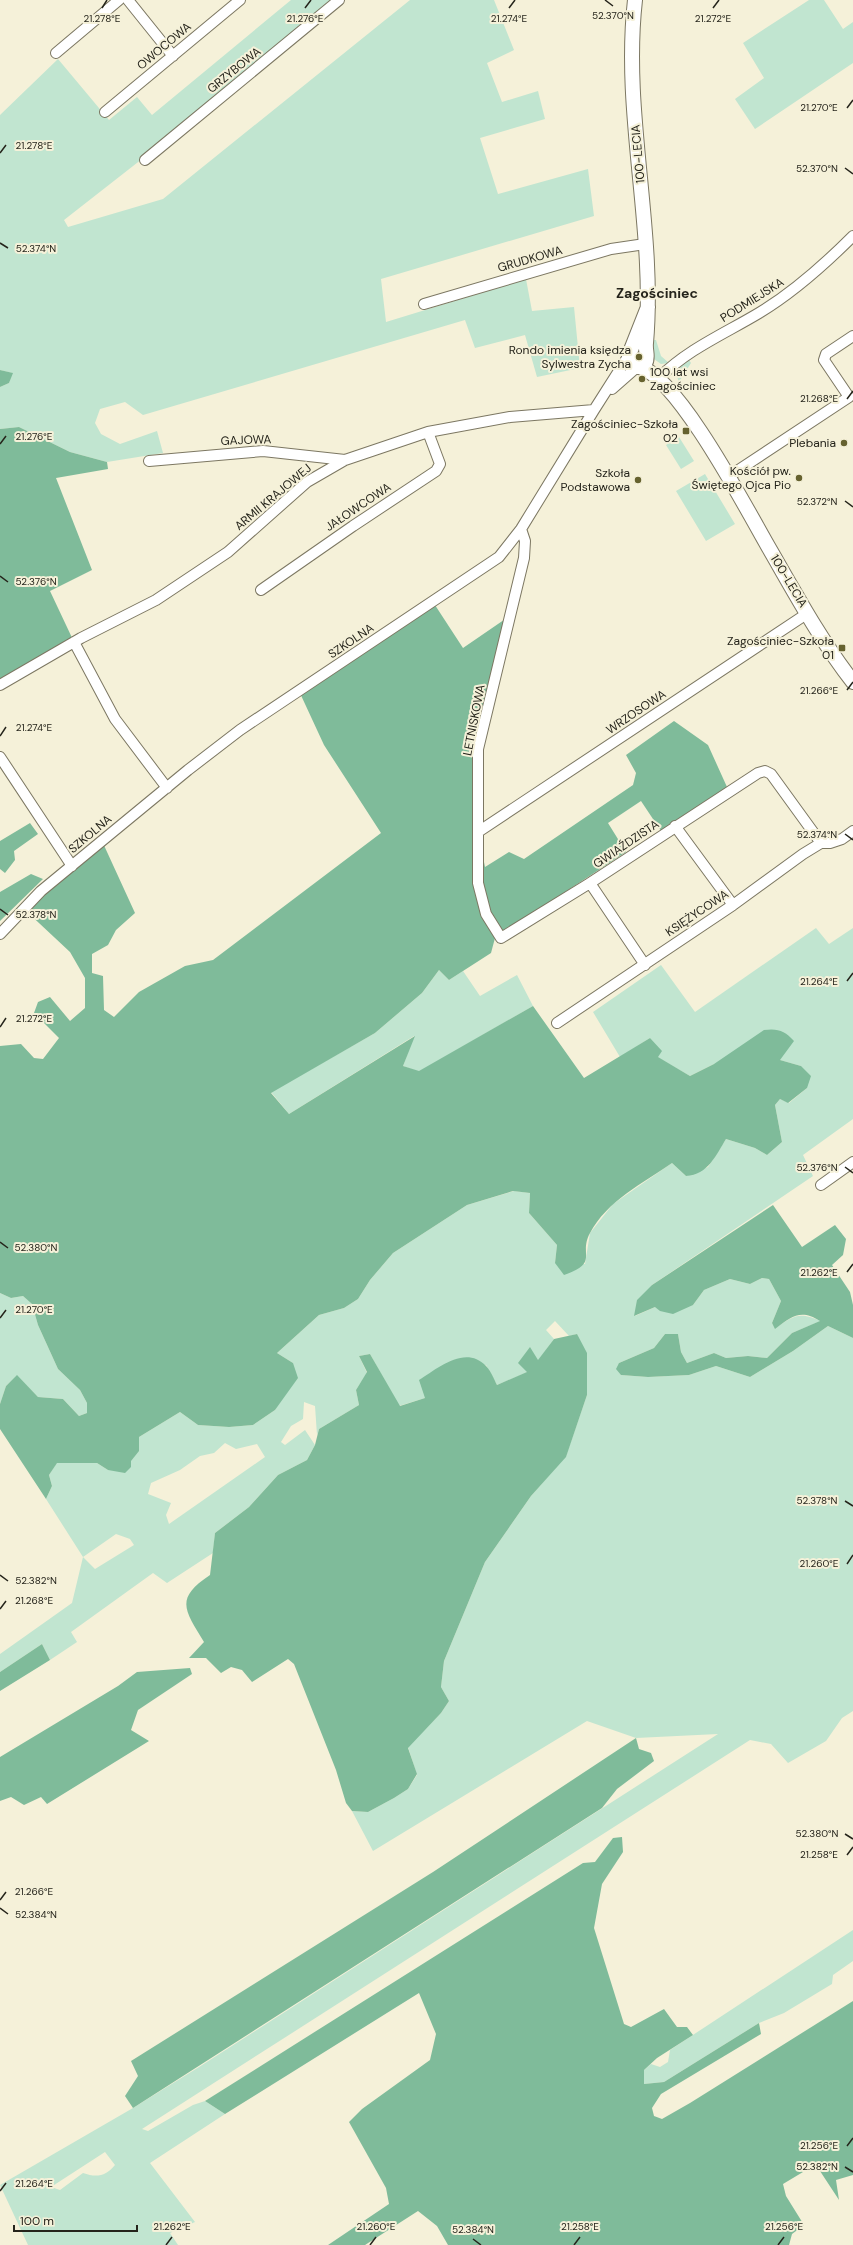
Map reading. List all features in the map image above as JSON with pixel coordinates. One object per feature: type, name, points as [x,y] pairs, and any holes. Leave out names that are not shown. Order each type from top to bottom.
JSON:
[{"type":"street","points":[[56,53],[119,0]]},
{"type":"street","points":[[128,0],[173,56]]},
{"type":"street","name":"OWOCOWA","points":[[105,112],[240,0]]},
{"type":"street","name":"GRZYBOWA","points":[[145,160],[339,0]]},
{"type":"street","name":"100-LECIA","points":[[635,0],[630,51],[649,289],[648,308],[639,358],[676,389],[680,402],[728,478],[808,613],[853,682]]},
{"type":"street","name":"PODMIEJSKA","points":[[662,376],[685,355],[790,293],[853,236]]},
{"type":"street","name":"GRUDKOWA","points":[[424,304],[611,249],[645,244]]},
{"type":"street","points":[[728,478],[849,397],[824,360],[826,354],[853,336]]},
{"type":"street","name":"SZKOLNA","points":[[0,934],[41,891],[240,730],[499,557],[522,529],[594,410],[639,358]]},
{"type":"street","name":"ARMII KRAJOWEJ","points":[[0,685],[74,642],[156,600],[228,552],[307,482],[345,460],[428,432],[510,417],[594,410]]},
{"type":"street","name":"JAŁOWCOWA","points":[[261,590],[436,471],[440,464],[428,432]]},
{"type":"street","name":"GAJOWA","points":[[149,461],[263,450],[345,460]]},
{"type":"street","name":"LETNISKOWA","points":[[501,938],[486,914],[478,883],[478,749],[524,558],[525,541],[522,529]]},
{"type":"street","name":"WRZOSOWA","points":[[478,832],[808,613]]},
{"type":"street","points":[[74,642],[115,719],[167,788]]},
{"type":"street","name":"SZKOLNA","points":[[0,757],[72,866]]},
{"type":"street","name":"GWIAŹDZISTA","points":[[501,938],[590,883],[758,773],[765,771],[771,774],[821,843]]},
{"type":"street","points":[[675,826],[733,905]]},
{"type":"street","name":"KSIĘŻYCOWA","points":[[557,1023],[733,905],[821,843],[842,839],[853,831]]},
{"type":"street","points":[[590,883],[645,965]]},
{"type":"street","points":[[821,1185],[853,1162]]},
{"type":"green space","points":[[291,0],[331,0],[142,159],[64,220],[68,227],[163,199],[410,0],[494,0],[514,50],[487,63],[502,102],[538,91],[545,119],[480,138],[498,194],[588,169],[594,216],[381,279],[386,322],[526,279],[532,311],[574,307],[580,368],[537,377],[525,335],[475,348],[465,320],[143,415],[125,402],[100,409],[95,423],[101,434],[120,444],[157,431],[163,453],[107,462],[70,452],[19,427],[0,429],[0,387],[9,383],[12,373],[0,370],[0,115],[58,59],[109,120],[137,97],[152,115]]},
{"type":"green space","points":[[809,0],[824,0],[843,29],[853,22],[853,63],[755,129],[735,99],[764,78],[743,43]]},
{"type":"green space","points":[[649,340],[656,340],[661,356],[669,363],[661,364],[654,359]]},
{"type":"green space","points":[[689,360],[691,363],[679,382],[677,375],[679,369]]},
{"type":"green space","points":[[0,370],[13,373],[9,383],[0,387]]},
{"type":"green space","points":[[19,427],[70,452],[107,462],[108,469],[56,478],[92,570],[50,591],[74,642],[0,685],[0,429]]},
{"type":"green space","points":[[679,437],[694,461],[681,469],[666,445]]},
{"type":"green space","points":[[705,474],[735,524],[706,541],[676,491]]},
{"type":"green space","points":[[433,602],[463,648],[511,615],[478,749],[478,832],[485,867],[509,852],[524,859],[633,785],[636,773],[626,755],[674,721],[708,745],[727,787],[661,831],[641,801],[608,823],[626,852],[495,938],[491,953],[449,980],[439,970],[422,993],[375,1033],[271,1093],[289,1114],[415,1036],[403,1066],[419,1071],[533,1006],[584,1078],[650,1038],[662,1051],[658,1057],[690,1076],[714,1064],[764,1030],[773,1029],[781,1031],[794,1041],[780,1060],[801,1066],[811,1076],[807,1088],[788,1103],[780,1099],[775,1105],[782,1142],[767,1155],[755,1148],[726,1139],[706,1168],[694,1175],[686,1176],[672,1163],[626,1194],[606,1211],[590,1233],[587,1241],[585,1262],[582,1266],[564,1275],[555,1263],[557,1245],[529,1213],[530,1193],[513,1191],[467,1205],[393,1253],[370,1280],[358,1299],[344,1308],[319,1315],[277,1353],[293,1363],[298,1378],[275,1410],[253,1425],[229,1427],[198,1425],[180,1412],[139,1437],[139,1451],[131,1461],[131,1467],[125,1473],[108,1470],[97,1463],[57,1463],[49,1475],[52,1486],[46,1499],[0,1429],[0,1404],[6,1386],[17,1375],[38,1397],[63,1399],[79,1416],[87,1413],[87,1403],[80,1390],[58,1369],[38,1325],[32,1304],[23,1296],[11,1298],[0,1293],[0,1046],[21,1044],[34,1058],[43,1059],[59,1038],[34,1013],[38,1002],[50,997],[70,1021],[85,1008],[85,978],[70,952],[24,909],[102,841],[135,913],[116,930],[108,945],[92,954],[92,973],[103,976],[104,1010],[114,1017],[139,992],[185,966],[213,960],[381,833],[324,745],[299,691]]},
{"type":"green space","points":[[30,823],[38,834],[14,851],[15,860],[5,873],[0,869],[0,841]]},
{"type":"green space","points":[[31,874],[43,879],[0,921],[0,892]]},
{"type":"green space","points":[[816,928],[829,944],[853,928],[853,1119],[803,1155],[813,1176],[652,1285],[635,1316],[655,1307],[693,1305],[704,1290],[730,1279],[750,1284],[762,1278],[769,1279],[781,1301],[772,1323],[775,1328],[796,1316],[807,1316],[821,1321],[792,1333],[767,1358],[748,1356],[726,1358],[714,1353],[687,1363],[681,1352],[678,1334],[665,1334],[654,1348],[619,1363],[621,1375],[648,1377],[689,1375],[716,1366],[750,1377],[793,1351],[828,1326],[853,1338],[853,1711],[842,1718],[826,1741],[788,1763],[771,1744],[750,1740],[142,2129],[148,2131],[193,2105],[205,2101],[225,2114],[150,2163],[195,2222],[170,2233],[178,2245],[28,2245],[0,2185],[133,2108],[199,2067],[718,1734],[636,1738],[587,1721],[373,1851],[352,1811],[368,1812],[394,1798],[408,1789],[417,1775],[408,1747],[441,1713],[449,1701],[441,1687],[444,1661],[485,1562],[531,1496],[566,1456],[587,1395],[577,1334],[569,1336],[555,1321],[546,1330],[554,1339],[538,1361],[530,1348],[528,1372],[497,1385],[486,1365],[425,1398],[399,1406],[370,1354],[359,1356],[367,1373],[356,1390],[359,1405],[319,1429],[317,1435],[315,1406],[304,1402],[303,1419],[291,1426],[281,1442],[285,1445],[305,1430],[315,1445],[307,1460],[278,1475],[249,1507],[215,1533],[213,1553],[167,1583],[153,1573],[71,1632],[77,1642],[50,1660],[42,1644],[0,1672],[0,1654],[72,1603],[83,1557],[46,1499],[52,1486],[49,1475],[57,1462],[97,1463],[108,1470],[122,1465],[131,1460],[134,1456],[137,1451],[139,1437],[180,1412],[198,1425],[229,1427],[253,1425],[275,1410],[293,1363],[277,1353],[319,1315],[344,1308],[358,1299],[370,1280],[393,1253],[467,1205],[514,1191],[530,1193],[529,1213],[557,1245],[555,1263],[585,1264],[590,1233],[613,1204],[672,1163],[686,1176],[708,1167],[726,1139],[755,1148],[767,1155],[782,1142],[775,1105],[780,1099],[789,1103],[807,1088],[801,1066],[780,1060],[714,1064],[690,1076],[657,1057],[650,1038],[620,1057],[593,1012],[661,965],[695,1012]],"holes":[[[225,1443],[236,1449],[257,1444],[265,1457],[169,1524],[166,1515],[171,1503],[148,1494],[151,1483],[180,1470],[200,1456],[214,1453]],[[116,1534],[130,1539],[134,1545],[95,1569],[83,1557]],[[105,2152],[115,2165],[105,2174],[97,2176],[83,2173],[60,2190],[51,2187]]]},
{"type":"green space","points":[[439,970],[449,980],[463,971],[480,996],[517,975],[533,1006],[419,1072],[403,1066],[414,1036],[289,1114],[271,1092],[375,1033],[422,993]]},
{"type":"green space","points":[[773,1205],[802,1247],[835,1225],[846,1239],[843,1255],[832,1265],[850,1292],[853,1305],[853,1338],[828,1326],[793,1351],[750,1377],[716,1366],[689,1375],[648,1377],[621,1375],[616,1369],[619,1363],[654,1348],[665,1334],[678,1334],[681,1352],[687,1363],[714,1353],[726,1358],[748,1356],[767,1358],[792,1333],[820,1321],[807,1315],[802,1315],[792,1318],[775,1329],[772,1323],[781,1301],[769,1279],[762,1278],[750,1284],[730,1279],[704,1290],[693,1305],[673,1314],[660,1311],[655,1307],[634,1316],[637,1300],[652,1285]]},
{"type":"green space","points":[[0,1293],[11,1298],[23,1296],[32,1304],[38,1325],[58,1369],[80,1390],[87,1403],[87,1413],[79,1416],[63,1399],[38,1397],[17,1376],[6,1386],[0,1404]]},
{"type":"green space","points":[[577,1334],[587,1353],[587,1395],[566,1457],[531,1496],[485,1562],[444,1661],[441,1687],[449,1701],[441,1713],[408,1748],[417,1774],[408,1789],[394,1798],[368,1812],[352,1811],[346,1803],[336,1770],[294,1664],[288,1659],[252,1682],[242,1670],[231,1667],[221,1673],[206,1658],[189,1658],[204,1642],[188,1613],[186,1606],[187,1598],[191,1591],[199,1583],[210,1575],[215,1533],[249,1507],[278,1475],[307,1460],[315,1445],[319,1429],[359,1405],[356,1390],[367,1372],[359,1356],[370,1354],[400,1406],[425,1398],[419,1380],[451,1361],[469,1357],[478,1360],[488,1368],[497,1385],[527,1372],[518,1363],[530,1347],[538,1360],[554,1339]]},
{"type":"green space","points":[[42,1644],[50,1660],[0,1691],[0,1672]]},
{"type":"green space","points":[[190,1668],[192,1674],[138,1710],[131,1730],[149,1741],[47,1804],[41,1797],[24,1805],[11,1797],[0,1801],[0,1757],[118,1686],[137,1672]]},
{"type":"green space","points":[[636,1738],[639,1749],[651,1753],[654,1761],[617,1789],[602,1808],[133,2108],[125,2096],[138,2076],[131,2061],[433,1872]]},
{"type":"green space","points":[[622,1837],[623,1852],[602,1884],[594,1928],[624,2024],[631,2027],[664,2009],[677,2027],[687,2027],[693,2035],[657,2058],[644,2070],[644,2084],[664,2082],[759,2023],[761,2034],[661,2094],[652,2108],[654,2116],[662,2119],[690,2103],[853,2001],[853,2175],[836,2180],[839,2200],[820,2171],[808,2169],[783,2184],[786,2196],[804,2225],[792,2234],[789,2245],[448,2245],[437,2226],[418,2211],[365,2245],[328,2245],[389,2204],[386,2188],[349,2122],[362,2109],[430,2060],[436,2034],[419,1993],[225,2114],[205,2101],[583,1863],[595,1862],[613,1838]]},
{"type":"green space","points":[[853,1930],[853,1961],[833,1975],[832,1984],[784,2013],[759,2023],[664,2082],[644,2084],[644,2070],[651,2064],[660,2067],[668,2062],[670,2050]]},
{"type":"place","name":"Rondo imienia księdza Sylwestra Zycha","points":[[639,357]]},
{"type":"place","name":"100 lat wsi Zagościniec","points":[[642,379]]},
{"type":"place","name":"Zagościniec-Szkoła 02","points":[[686,431]]},
{"type":"place","name":"Plebania","points":[[844,443]]},
{"type":"place","name":"Kościół pw. Świętego Ojca Pio","points":[[799,478]]},
{"type":"place","name":"Szkoła Podstawowa","points":[[638,480]]},
{"type":"place","name":"Zagościniec-Szkoła 01","points":[[842,648]]},
{"type":"district","name":"Zagościniec","points":[[657,293]]}]
